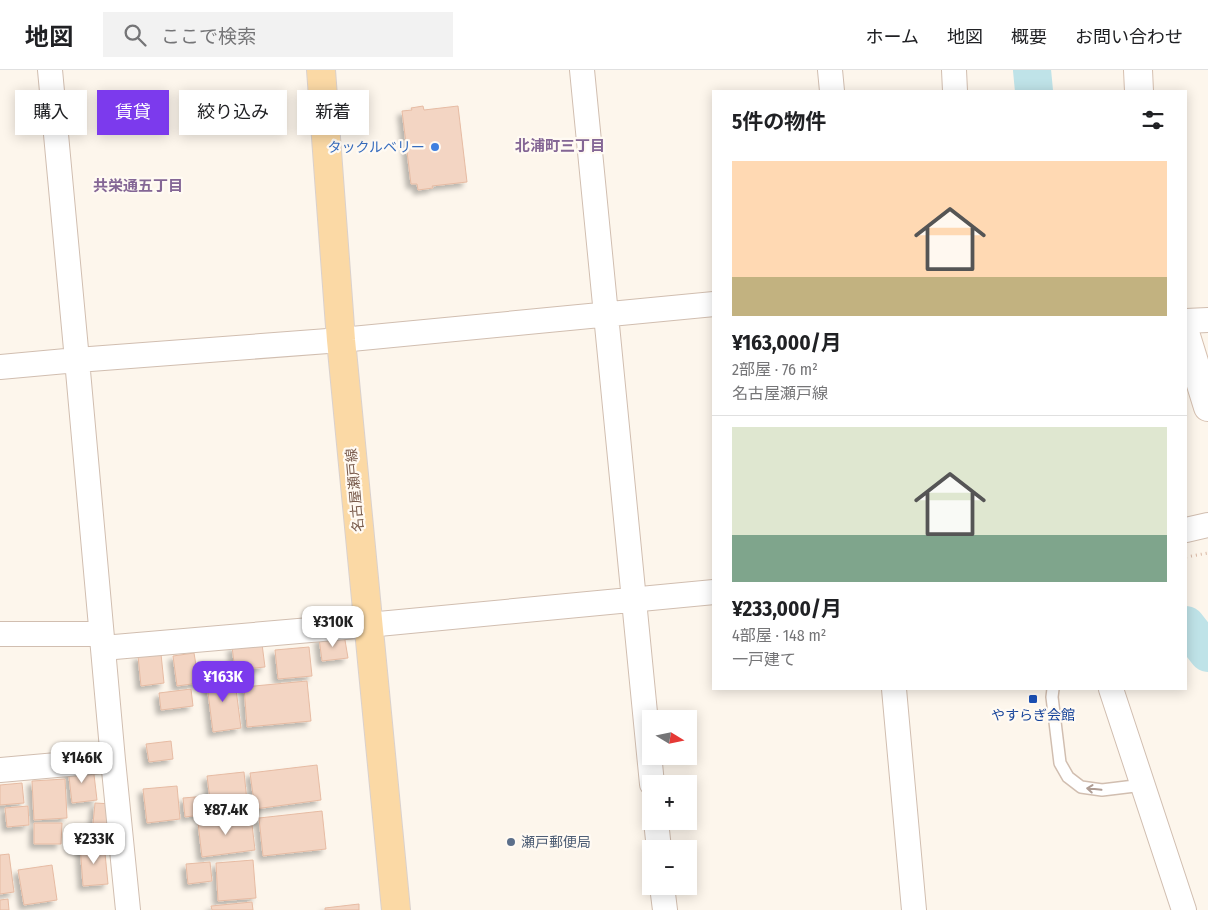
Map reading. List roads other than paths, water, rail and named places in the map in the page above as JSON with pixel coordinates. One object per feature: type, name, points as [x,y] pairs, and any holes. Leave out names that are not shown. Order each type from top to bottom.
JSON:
[{"type":"main road","name":"名古屋瀬戸線","points":[[322,70],[341,340],[396,910]]},
{"type":"street","points":[[50,70],[128,910]]},
{"type":"street","points":[[582,70],[651,775]]},
{"type":"street","points":[[830,70],[832,90]]},
{"type":"street","points":[[954,70],[955,90]]},
{"type":"street","points":[[1138,70],[1139,90]]},
{"type":"street","points":[[0,367],[341,340],[712,304]]},
{"type":"street","points":[[1187,321],[1208,320]]},
{"type":"street","points":[[1187,339],[1208,407]]},
{"type":"street","points":[[0,634],[102,641],[368,625],[712,592]]},
{"type":"street","points":[[894,690],[914,910]]},
{"type":"street","points":[[1111,690],[1184,910]]},
{"type":"street","points":[[0,770],[113,760]]},
{"type":"street","points":[[663,895],[665,910]]},
{"type":"lane","points":[[1053,690],[1052,697],[1060,763],[1068,777],[1081,787],[1102,790],[1142,785]]},
{"type":"waterway","points":[[1032,70],[1034,90]]},
{"type":"waterway","points":[[1187,626],[1208,653]]},
{"type":"place","name":"タックルベリー","points":[[435,147]]},
{"type":"place","name":"やすらぎ会館","points":[[1033,699]]},
{"type":"place","name":"瀬戸郵便局","points":[[511,842]]},
{"type":"district","name":"北浦町三丁目","points":[[560,146]]},
{"type":"district","name":"共栄通五丁目","points":[[138,186]]}]
